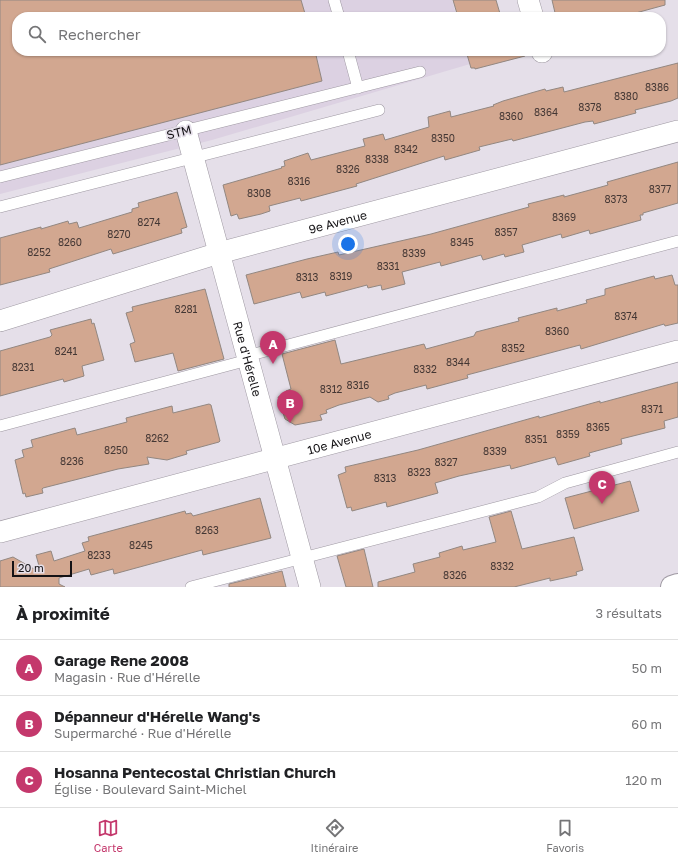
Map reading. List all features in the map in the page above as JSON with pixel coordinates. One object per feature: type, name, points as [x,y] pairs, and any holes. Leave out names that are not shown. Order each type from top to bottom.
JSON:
[{"type":"main road","points":[[672,587],[678,586]]},
{"type":"street","points":[[528,0],[532,12]]},
{"type":"street","name":"Rue d'Hérelle","points":[[186,131],[310,587]]},
{"type":"street","name":"9e Avenue","points":[[0,321],[219,254],[678,131]]},
{"type":"street","name":"10e Avenue","points":[[0,532],[678,351]]},
{"type":"lane","points":[[334,0],[338,12]]},
{"type":"lane","points":[[349,56],[358,88]]},
{"type":"lane","name":"STM","points":[[0,177],[420,72]]},
{"type":"lane","points":[[0,207],[379,110]]},
{"type":"lane","points":[[0,426],[678,241]]},
{"type":"lane","points":[[192,587],[538,497],[565,483],[678,452]]},
{"type":"shaded area","points":[[0,0],[452,0],[456,12],[12,12],[12,56],[468,56],[470,64],[212,140],[0,194]]},
{"type":"building","points":[[0,0],[301,0],[305,12],[12,12],[12,56],[316,56],[322,81],[0,165]]},
{"type":"building","points":[[453,0],[496,0],[500,12],[457,12]]},
{"type":"building","points":[[552,0],[665,0],[665,5],[639,12],[555,12]]},
{"type":"building","points":[[467,56],[525,56],[475,69],[471,68]]},
{"type":"building","points":[[678,63],[678,98],[635,110],[636,113],[594,124],[593,121],[585,122],[513,141],[512,139],[479,147],[480,150],[445,160],[444,156],[356,184],[357,186],[301,201],[300,198],[269,206],[270,211],[261,214],[239,219],[237,214],[231,216],[223,185],[282,168],[281,167],[285,166],[284,161],[308,153],[311,160],[365,146],[363,139],[383,134],[385,140],[429,127],[428,117],[450,111],[451,117],[494,106],[493,105],[503,101],[545,89],[546,91],[563,87],[564,92]]},
{"type":"building","points":[[678,162],[678,203],[643,213],[643,215],[640,215],[641,220],[590,234],[589,230],[562,238],[561,234],[522,245],[524,252],[505,257],[504,254],[483,260],[481,255],[441,266],[440,262],[402,272],[405,284],[382,290],[381,285],[368,288],[367,285],[326,296],[325,292],[302,298],[300,292],[254,304],[246,275],[338,252],[339,255],[431,234],[529,207],[528,204],[564,195],[564,197],[608,185],[607,182]]},
{"type":"building","points":[[177,192],[187,227],[181,229],[182,233],[113,254],[111,249],[49,269],[50,272],[0,285],[0,238],[41,227],[41,229],[68,221],[69,224],[77,222],[79,228],[132,212],[132,209],[139,207],[138,203]]},
{"type":"building","points":[[672,275],[675,285],[678,285],[678,323],[665,326],[664,324],[581,349],[580,345],[467,375],[468,378],[427,389],[426,385],[395,393],[388,396],[389,399],[378,402],[370,397],[339,405],[326,410],[327,413],[320,415],[322,420],[295,425],[285,419],[278,397],[287,395],[286,391],[291,389],[282,354],[335,340],[341,364],[424,344],[426,349],[474,336],[476,332],[519,321],[518,318],[557,308],[557,311],[587,303],[586,300],[605,295],[605,289],[654,276],[655,279]]},
{"type":"building","points":[[205,289],[224,359],[178,371],[173,353],[135,362],[130,344],[135,342],[126,313],[133,311],[132,307]]},
{"type":"building","points":[[91,319],[92,324],[94,323],[104,360],[82,366],[84,376],[64,382],[63,379],[0,396],[0,351],[50,337],[52,335],[50,330]]},
{"type":"building","points":[[678,382],[678,417],[664,421],[665,428],[621,439],[622,444],[589,453],[590,456],[558,465],[555,457],[511,469],[510,465],[459,476],[435,483],[438,493],[387,507],[386,502],[352,511],[351,507],[347,508],[338,475],[346,472],[345,467],[418,450],[539,416],[539,418]]},
{"type":"building","points":[[209,404],[211,405],[219,442],[186,451],[187,454],[167,460],[147,457],[149,464],[118,469],[43,488],[43,493],[26,497],[25,493],[23,494],[15,460],[24,457],[22,450],[33,447],[31,440],[75,428],[77,435],[127,422],[126,418],[172,406],[173,413]]},
{"type":"building","points":[[630,481],[639,511],[574,529],[565,498]]},
{"type":"building","points":[[260,498],[271,538],[203,555],[202,550],[114,574],[113,569],[91,575],[89,569],[59,578],[59,584],[65,587],[0,587],[0,561],[13,557],[41,573],[36,555],[51,551],[54,561],[85,551],[82,543],[89,541],[88,537],[185,511],[186,514],[191,513],[193,516]]},
{"type":"building","points":[[511,511],[522,549],[574,537],[583,570],[576,572],[577,575],[550,581],[550,578],[514,587],[378,587],[378,582],[415,572],[413,564],[440,557],[439,553],[462,546],[463,550],[496,542],[489,517]]},
{"type":"building","points":[[364,549],[373,587],[346,587],[337,556]]},
{"type":"building","points":[[282,571],[286,587],[229,587],[229,584]]},
{"type":"place","name":"Garage Rene 2008","points":[[273,364]]},
{"type":"place","name":"Dépanneur d'Hérelle Wang's","points":[[290,423]]},
{"type":"place","name":"Hosanna Pentecostal Christian Church","points":[[602,504]]}]
